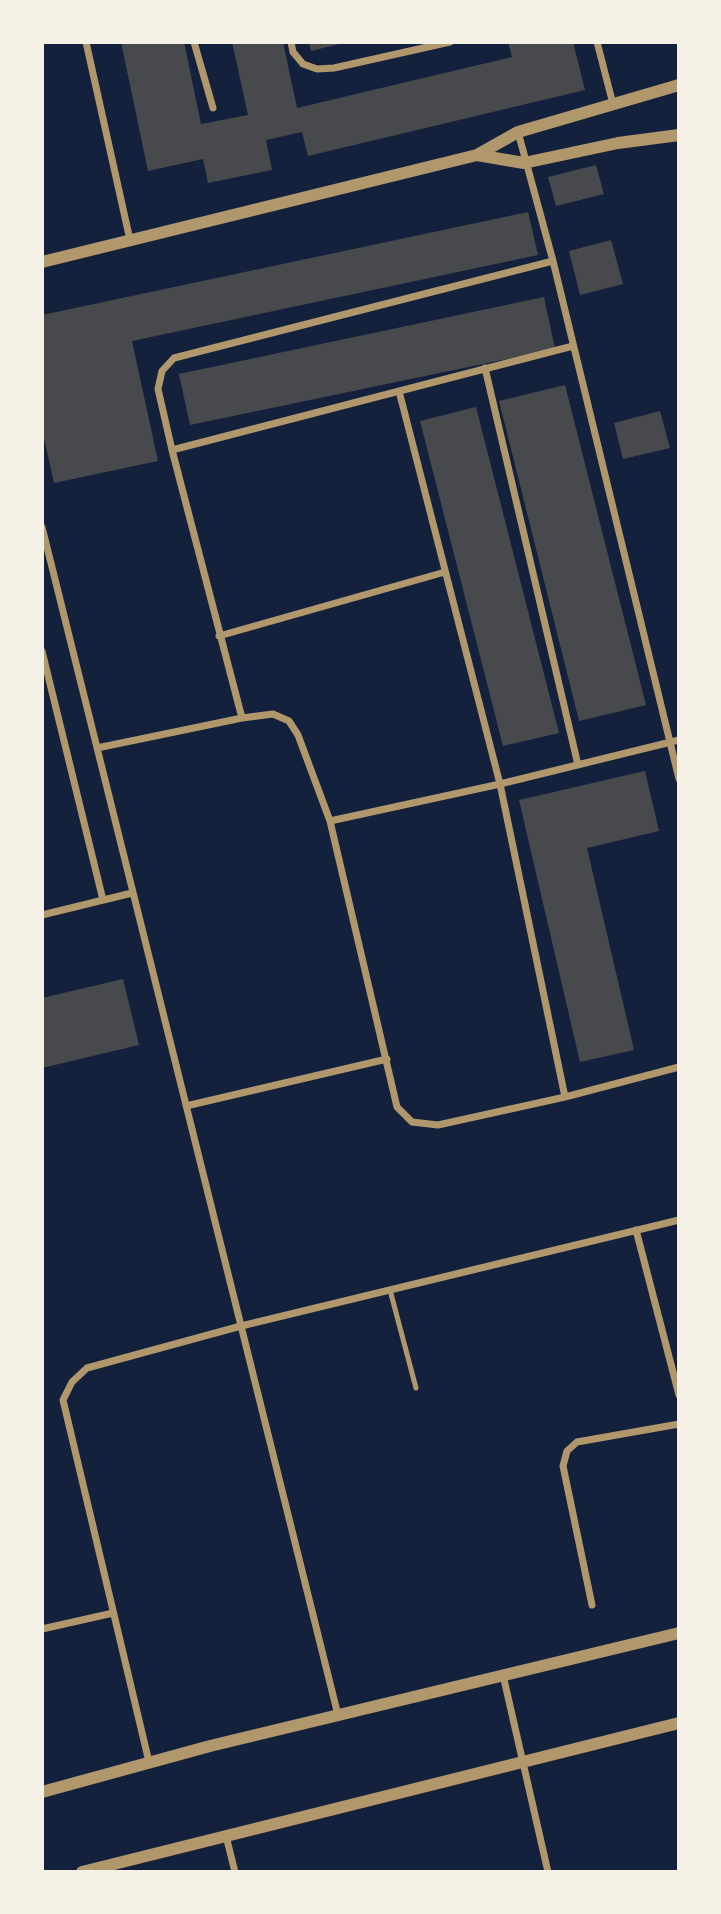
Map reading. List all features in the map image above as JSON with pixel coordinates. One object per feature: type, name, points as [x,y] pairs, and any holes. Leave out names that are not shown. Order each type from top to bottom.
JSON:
[{"type":"street","points":[[86,42],[130,240]]},
{"type":"street","points":[[194,42],[212,108]]},
{"type":"street","points":[[291,42],[293,52],[303,64],[317,69],[334,68],[450,42]]},
{"type":"street","points":[[597,42],[613,104]]},
{"type":"street","points":[[42,262],[477,155],[517,132],[679,85]]},
{"type":"street","points":[[517,132],[553,261],[679,779]]},
{"type":"street","points":[[477,155],[524,163],[618,143],[679,135]]},
{"type":"street","points":[[242,718],[172,450],[158,389],[162,371],[174,358],[553,261]]},
{"type":"street","points":[[172,450],[573,346]]},
{"type":"street","points":[[485,368],[578,765]]},
{"type":"street","points":[[398,390],[500,784],[565,1097]]},
{"type":"street","points":[[42,527],[338,1716]]},
{"type":"street","points":[[219,636],[445,572]]},
{"type":"street","points":[[42,651],[103,900]]},
{"type":"street","points":[[97,748],[242,718],[273,714],[289,721],[298,735],[330,821],[397,1107],[412,1122],[438,1125],[565,1097],[679,1067]]},
{"type":"street","points":[[330,821],[500,784],[679,740]]},
{"type":"street","points":[[42,915],[132,892]]},
{"type":"street","points":[[186,1106],[387,1059]]},
{"type":"street","points":[[149,1762],[63,1400],[72,1382],[87,1368],[241,1326],[679,1220]]},
{"type":"street","points":[[636,1230],[679,1395]]},
{"type":"street","points":[[592,1605],[563,1465],[568,1451],[577,1442],[679,1424]]},
{"type":"street","points":[[42,1629],[113,1613]]},
{"type":"street","points":[[42,1792],[149,1762],[679,1633]]},
{"type":"street","points":[[503,1675],[548,1872]]},
{"type":"street","points":[[82,1872],[679,1723]]},
{"type":"street","points":[[226,1836],[235,1872]]},
{"type":"lane","points":[[390,1290],[416,1388]]},
{"type":"building","points":[[121,42],[184,42],[201,124],[248,115],[232,42],[283,42],[297,108],[512,57],[508,42],[573,42],[585,90],[308,156],[302,132],[266,140],[272,170],[208,183],[203,159],[148,171]]},
{"type":"building","points":[[309,42],[343,42],[343,43],[311,51]]},
{"type":"building","points":[[596,165],[604,194],[556,206],[548,177]]},
{"type":"building","points":[[528,212],[538,255],[132,341],[158,461],[54,483],[42,429],[42,315]]},
{"type":"building","points":[[611,240],[623,284],[580,295],[569,251]]},
{"type":"building","points":[[544,297],[555,349],[190,425],[179,374]]},
{"type":"building","points":[[565,385],[646,705],[579,721],[499,401]]},
{"type":"building","points":[[476,407],[559,733],[503,746],[420,421]]},
{"type":"building","points":[[660,411],[670,448],[623,459],[614,423]]},
{"type":"building","points":[[645,771],[659,831],[587,848],[634,1050],[580,1062],[519,800]]},
{"type":"building","points":[[123,979],[139,1045],[42,1068],[42,998]]}]
